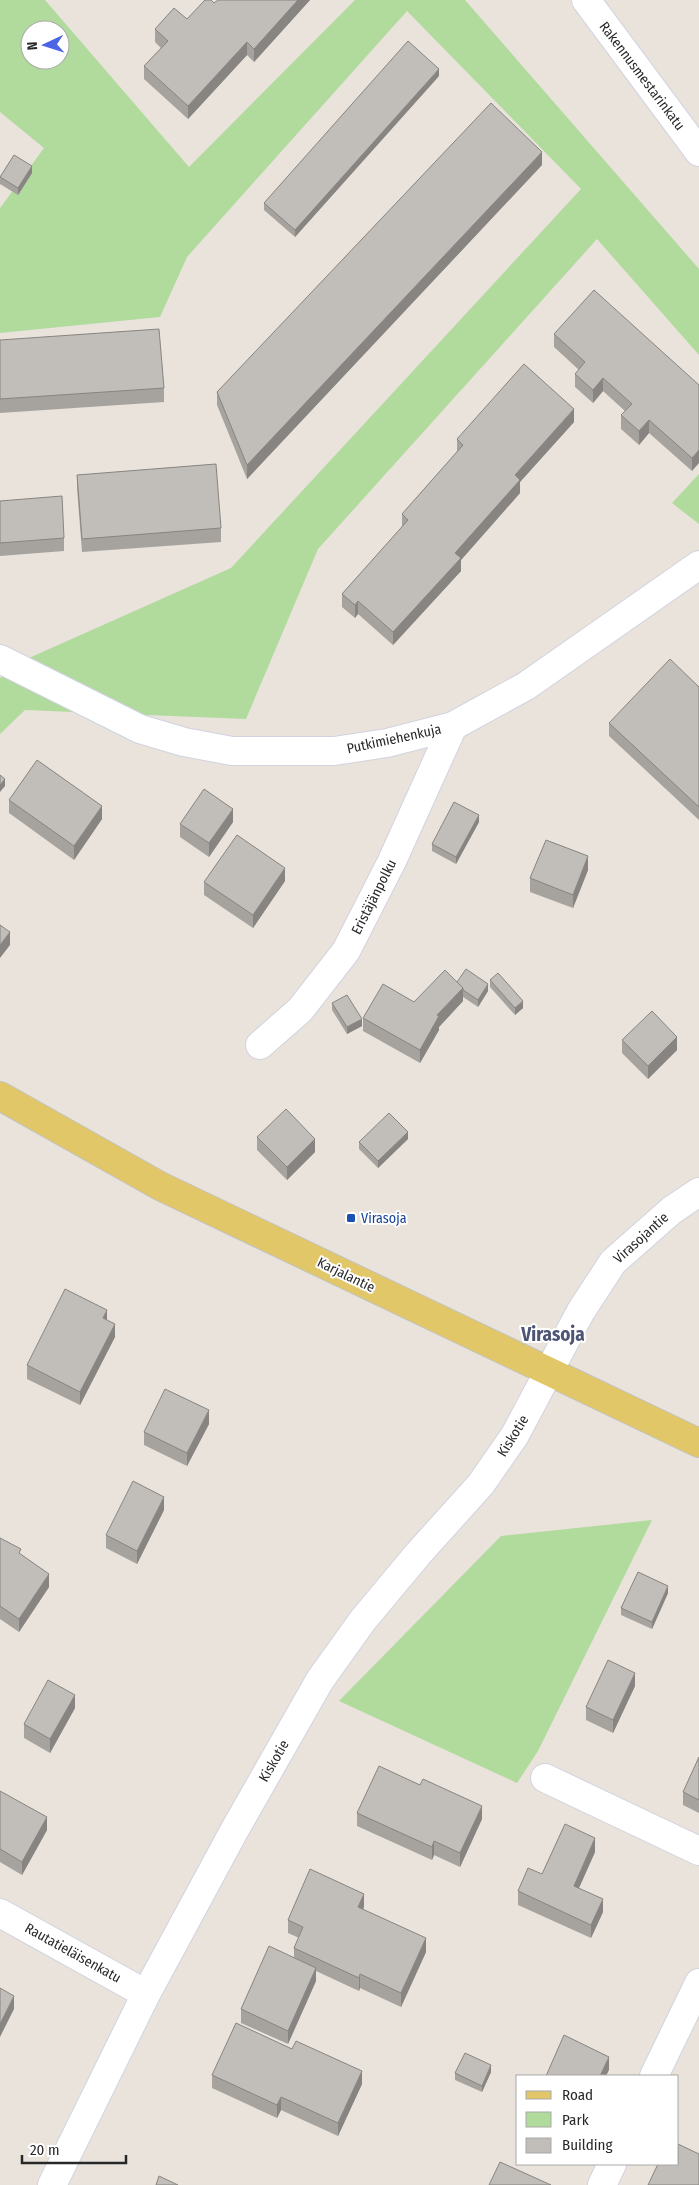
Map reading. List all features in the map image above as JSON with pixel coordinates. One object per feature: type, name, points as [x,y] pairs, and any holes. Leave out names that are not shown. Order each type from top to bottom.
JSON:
[{"type":"main road","name":"Karjalantie","points":[[0,1096],[160,1186],[699,1443]]},
{"type":"street","name":"Rakennusmestarinkatu","points":[[586,0],[699,152]]},
{"type":"street","name":"Putkimiehenkuja","points":[[0,659],[140,729],[184,742],[232,751],[334,751],[388,743],[453,726],[526,686],[699,565]]},
{"type":"street","name":"Eristäjänpolku","points":[[260,1044],[300,1010],[346,951],[396,852],[453,726]]},
{"type":"street","name":"Virasojantie","points":[[550,1373],[581,1311],[613,1262],[672,1210],[699,1192]]},
{"type":"street","name":"Kiskotie","points":[[52,2185],[146,1994],[234,1831],[320,1680],[363,1620],[418,1554],[481,1484],[515,1435],[550,1373]]},
{"type":"street","points":[[544,1778],[699,1851]]},
{"type":"street","name":"Rautatieläisenkatu","points":[[0,1913],[146,1994]]},
{"type":"street","points":[[654,2075],[699,1983]]},
{"type":"street","points":[[602,2185],[612,2165]]},
{"type":"green space","points":[[0,0],[45,0],[62,20],[20,20],[20,70],[70,70],[70,29],[189,167],[355,0],[465,0],[699,269],[699,355],[597,239],[318,549],[246,719],[25,710],[0,734],[0,678],[29,658],[231,568],[581,189],[407,11],[187,257],[160,317],[0,333],[0,208],[44,148],[0,112]]},
{"type":"green space","points":[[699,474],[699,524],[672,503]]},
{"type":"green space","points":[[652,1520],[538,1751],[517,1783],[339,1701],[501,1536]]},
{"type":"building","points":[[205,0],[211,0],[214,3],[218,0],[298,0],[254,49],[247,42],[188,106],[144,66],[168,41],[155,29],[174,8],[187,19]]},
{"type":"building","points":[[408,41],[439,69],[295,230],[264,203]]},
{"type":"building","points":[[491,103],[542,152],[247,465],[217,392]]},
{"type":"building","points":[[14,155],[32,166],[18,188],[0,177]]},
{"type":"building","points":[[594,290],[699,385],[699,450],[692,458],[649,420],[639,431],[621,415],[632,404],[603,378],[593,390],[575,374],[585,362],[554,334]]},
{"type":"building","points":[[159,329],[164,388],[0,399],[0,340]]},
{"type":"building","points":[[524,364],[574,409],[515,475],[520,480],[455,553],[461,558],[393,632],[358,601],[355,605],[342,594],[408,520],[402,514],[463,445],[457,439]]},
{"type":"building","points":[[216,464],[221,528],[82,539],[77,475]]},
{"type":"building","points":[[62,496],[64,538],[0,543],[0,501]]},
{"type":"building","points":[[670,659],[699,687],[699,807],[609,723]]},
{"type":"building","points":[[37,760],[102,806],[74,846],[9,800]]},
{"type":"building","points":[[0,775],[5,779],[0,785]]},
{"type":"building","points":[[204,789],[233,809],[209,843],[180,824]]},
{"type":"building","points":[[454,802],[479,815],[456,857],[432,844]]},
{"type":"building","points":[[237,835],[285,868],[253,915],[204,882]]},
{"type":"building","points":[[546,840],[588,856],[573,895],[530,878]]},
{"type":"building","points":[[0,925],[10,932],[0,945]]},
{"type":"building","points":[[466,969],[488,984],[478,1000],[463,990],[457,982]]},
{"type":"building","points":[[445,970],[463,988],[437,1015],[439,1016],[420,1050],[363,1018],[383,984],[414,1002]]},
{"type":"building","points":[[498,973],[523,1001],[515,1008],[490,980]]},
{"type":"building","points":[[347,995],[362,1019],[347,1027],[332,1003]]},
{"type":"building","points":[[652,1011],[677,1037],[648,1066],[622,1040]]},
{"type":"building","points":[[286,1109],[315,1139],[287,1167],[257,1137]]},
{"type":"building","points":[[389,1113],[408,1132],[378,1161],[359,1142]]},
{"type":"building","points":[[65,1289],[107,1310],[103,1318],[115,1324],[80,1392],[27,1365]]},
{"type":"building","points":[[165,1389],[209,1410],[187,1453],[144,1432]]},
{"type":"building","points":[[133,1481],[164,1497],[137,1551],[106,1535]]},
{"type":"building","points":[[0,1538],[21,1549],[19,1553],[49,1574],[19,1619],[0,1606]]},
{"type":"building","points":[[638,1572],[668,1586],[652,1622],[621,1608]]},
{"type":"building","points":[[608,1660],[635,1673],[613,1720],[586,1707]]},
{"type":"building","points":[[48,1680],[75,1695],[50,1739],[24,1724]]},
{"type":"building","points":[[699,1757],[699,1800],[683,1792]]},
{"type":"building","points":[[379,1766],[420,1785],[423,1779],[482,1806],[460,1853],[434,1841],[432,1847],[357,1813]]},
{"type":"building","points":[[0,1791],[47,1817],[22,1862],[0,1849]]},
{"type":"building","points":[[565,1824],[595,1838],[574,1886],[603,1899],[591,1925],[518,1891],[528,1868],[542,1874]]},
{"type":"building","points":[[310,1869],[364,1894],[358,1907],[426,1938],[401,1993],[360,1974],[359,1978],[294,1948],[303,1927],[288,1920]]},
{"type":"building","points":[[269,1946],[316,1968],[288,2031],[241,2009]]},
{"type":"building","points":[[0,1988],[14,1996],[0,2024]]},
{"type":"building","points":[[236,2023],[292,2049],[296,2041],[362,2071],[338,2123],[281,2097],[277,2105],[212,2075]]},
{"type":"building","points":[[564,2035],[609,2057],[600,2075],[546,2075]]},
{"type":"building","points":[[465,2053],[491,2065],[482,2086],[455,2073]]},
{"type":"building","points":[[679,2144],[699,2154],[699,2185],[648,2185],[658,2165],[679,2165]]},
{"type":"building","points":[[500,2162],[551,2185],[489,2185]]},
{"type":"building","points":[[159,2176],[178,2185],[156,2185]]},
{"type":"place","name":"Virasoja","points":[[351,1218]]},
{"type":"district","name":"Virasoja","points":[[553,1334]]}]
